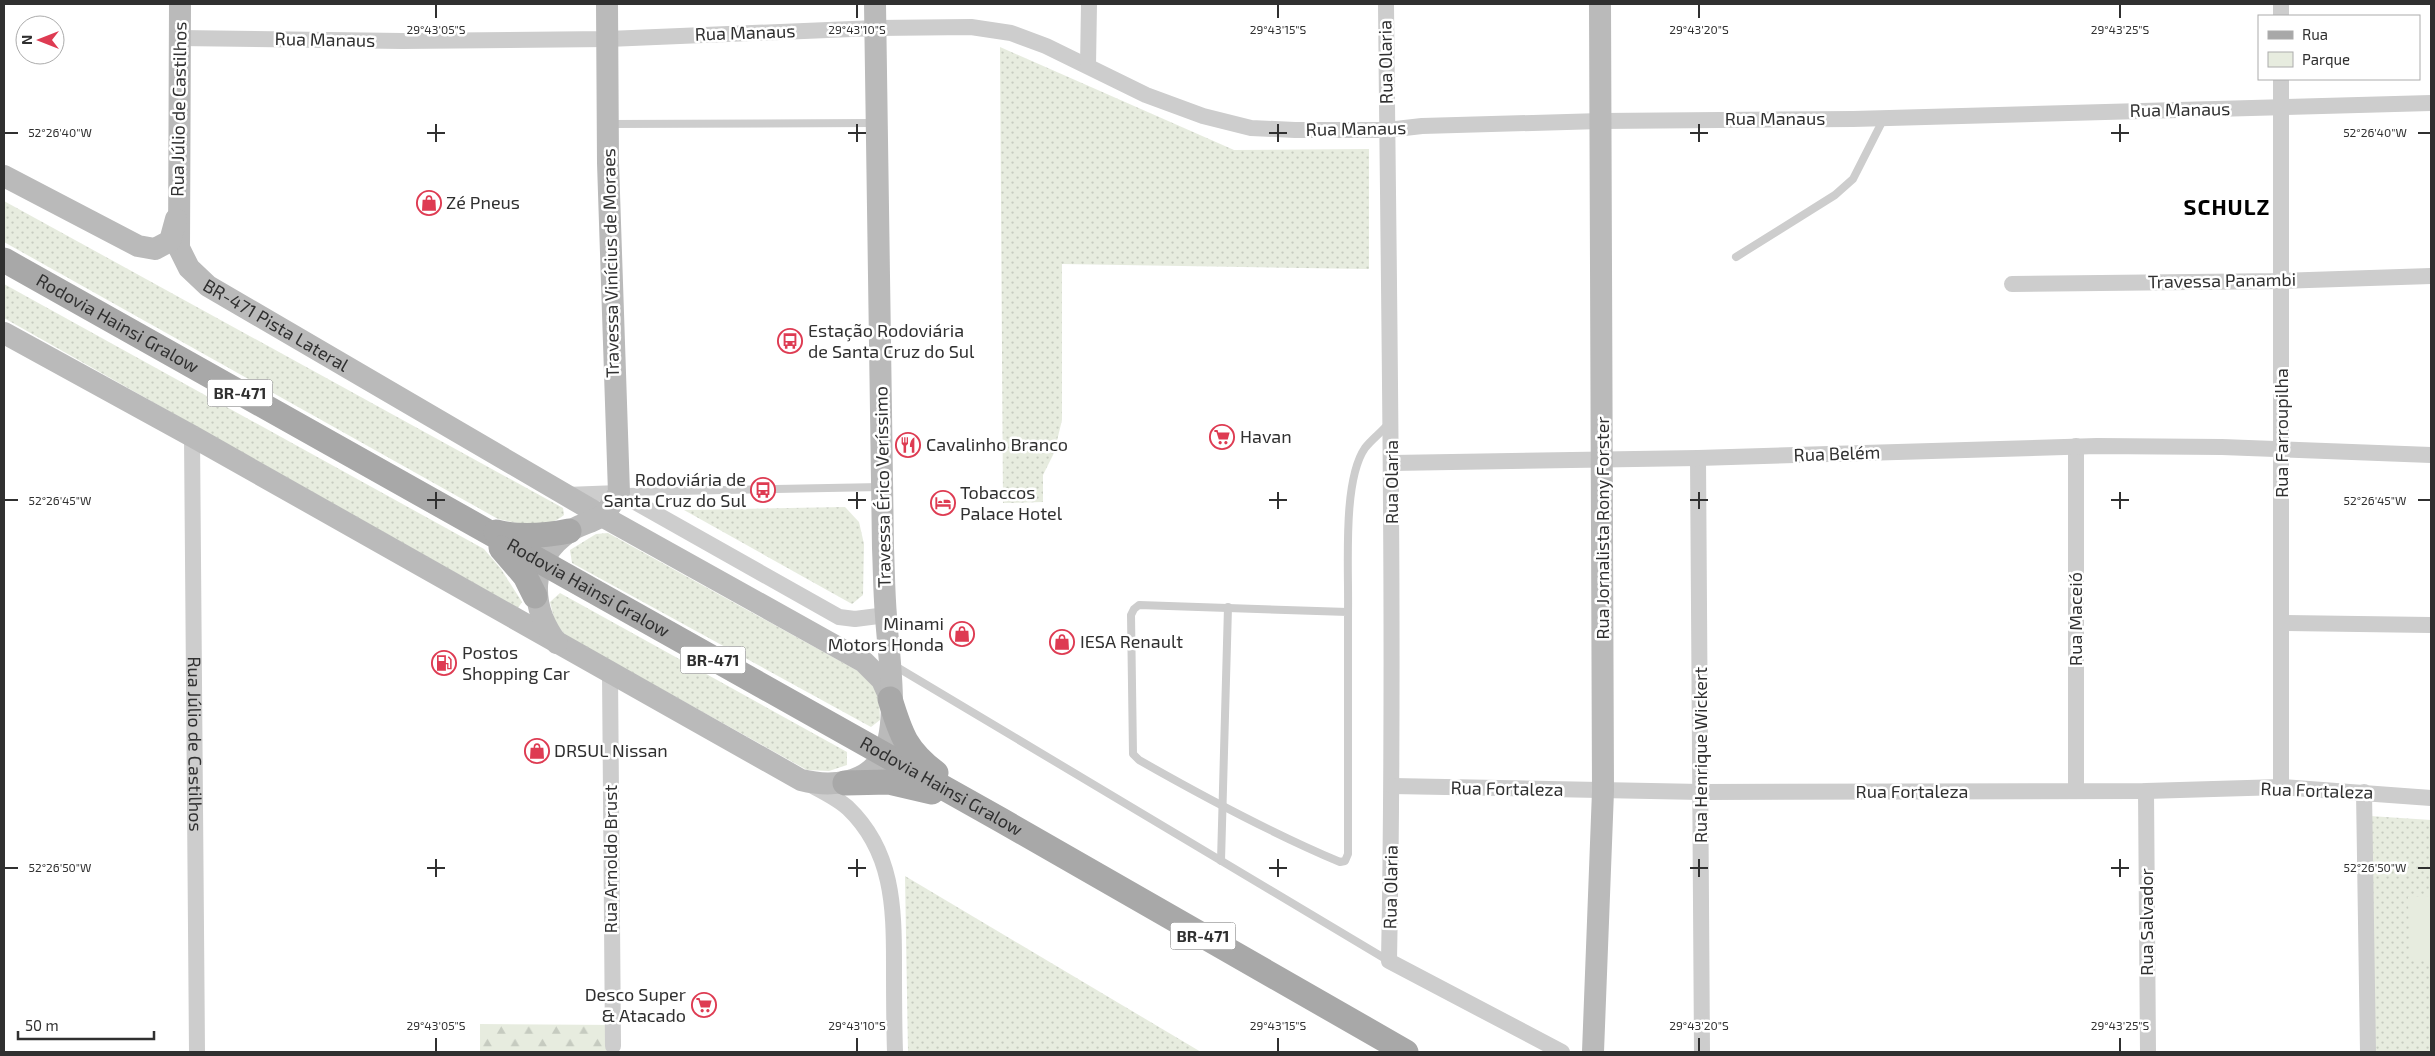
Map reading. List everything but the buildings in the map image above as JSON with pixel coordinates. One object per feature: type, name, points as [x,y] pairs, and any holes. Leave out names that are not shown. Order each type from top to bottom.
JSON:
[{"type":"main road","name":"Rodovia Hainsi Gralow","points":[[4,260],[476,527],[1001,820],[1406,1052]]},
{"type":"main road","points":[[476,527],[510,535],[546,536],[569,531]]},
{"type":"main road","points":[[476,527],[504,550],[525,576],[535,596]]},
{"type":"main road","points":[[890,699],[907,744],[918,759],[1001,820]]},
{"type":"main road","points":[[845,782],[889,782],[915,787],[936,793],[1001,820]]},
{"type":"street","name":"Rua Júlio de Castilhos","points":[[178,213],[180,4]]},
{"type":"street","name":"Travessa Vinícius de Moraes","points":[[607,4],[608,124],[619,492]]},
{"type":"street","name":"Travessa Érico Veríssimo","points":[[875,4],[886,614],[877,662],[890,699],[891,725],[883,755]]},
{"type":"street","points":[[1088,66],[1089,4]]},
{"type":"street","name":"Rua Olaria","points":[[1386,4],[1392,463],[1392,786],[1389,961]]},
{"type":"street","name":"Rua Jornalista Rony Forster","points":[[1593,1052],[1603,791],[1600,4]]},
{"type":"street","name":"Rua Manaus","points":[[179,38],[402,41],[608,39],[876,28],[971,27],[1011,33],[1088,66],[1146,95],[1203,116],[1251,128],[1387,130],[1422,126],[1601,120],[1884,118],[2431,103]]},
{"type":"street","name":"Rua Farroupilha","points":[[2281,80],[2283,450],[2281,787]]},
{"type":"street","points":[[5,177],[138,246],[155,249],[170,241],[178,213]]},
{"type":"street","name":"BR-471 Pista Lateral","points":[[178,213],[179,248],[189,268],[208,286],[602,516],[877,662]]},
{"type":"street","name":"Travessa Panambi","points":[[2012,284],[2282,281],[2431,276]]},
{"type":"street","points":[[4,332],[192,436],[847,807],[858,819],[877,850],[890,882],[894,908],[894,1052]]},
{"type":"street","name":"Rua Júlio de Castilhos","points":[[192,436],[197,1052]]},
{"type":"street","name":"Rua Belém","points":[[1392,463],[1698,458],[2076,446],[2196,446],[2431,455]]},
{"type":"street","name":"Rua Maceió","points":[[2076,446],[2076,791]]},
{"type":"street","name":"Rua Henrique Wickert","points":[[1698,458],[1702,1052]]},
{"type":"street","points":[[558,644],[547,630],[535,596],[543,564],[554,546],[569,531],[602,516],[619,492]]},
{"type":"street","points":[[566,495],[619,492],[840,617],[855,619],[886,614]]},
{"type":"street","points":[[2282,623],[2431,625]]},
{"type":"street","name":"Rua Arnoldo Brust","points":[[610,672],[613,1046]]},
{"type":"street","points":[[801,780],[824,784],[845,782],[872,770],[883,755]]},
{"type":"street","name":"Rua Fortaleza","points":[[1392,786],[1701,792],[2146,791],[2281,787],[2431,798]]},
{"type":"street","name":"Rua Salvador","points":[[2146,791],[2148,1052]]},
{"type":"street","points":[[2364,792],[2368,1052]]},
{"type":"street","points":[[1389,961],[1562,1052]]},
{"type":"lane","points":[[1736,257],[1835,195],[1853,179],[1884,118]]},
{"type":"lane","points":[[608,124],[877,123]]},
{"type":"lane","points":[[1348,612],[1139,605],[1131,615],[1131,744],[1133,754],[1139,760],[1224,806],[1316,852],[1340,862],[1345,861],[1348,854],[1349,508],[1354,476],[1364,449],[1391,422]]},
{"type":"lane","points":[[619,492],[883,487]]},
{"type":"lane","points":[[1221,861],[1228,607]]},
{"type":"lane","points":[[877,662],[1221,861],[1389,961]]},
{"type":"green space","points":[[1000,47],[1234,150],[1369,149],[1369,269],[1062,264],[1062,420],[1054,453],[1043,475],[1043,502],[1003,503]]},
{"type":"green space","points":[[4,201],[563,508],[564,515],[557,520],[541,524],[523,524],[498,519],[4,242]]},
{"type":"green space","points":[[4,284],[484,549],[501,569],[522,602],[518,608],[4,318]]},
{"type":"green space","points":[[845,507],[859,522],[864,544],[863,595],[852,604],[684,510]]},
{"type":"green space","points":[[608,533],[867,676],[879,693],[880,720],[871,727],[572,563],[570,550],[596,534]]},
{"type":"green space","points":[[560,593],[847,752],[847,765],[829,771],[807,770],[566,636],[555,622],[550,602]]},
{"type":"green space","points":[[2370,816],[2431,820],[2431,1052],[2375,1052]]},
{"type":"green space","points":[[905,876],[1201,1052],[908,1052]]},
{"type":"green space","points":[[2431,896],[2431,960],[2410,961],[2408,897]]},
{"type":"green space","points":[[480,1024],[619,1025],[619,1052],[480,1052]]},
{"type":"place","name":"Zé Pneus","points":[[429,203]]},
{"type":"place","name":"Estação Rodoviária de Santa Cruz do Sul","points":[[790,341]]},
{"type":"place","name":"Havan","points":[[1222,437]]},
{"type":"place","name":"Cavalinho Branco","points":[[908,445]]},
{"type":"place","name":"Rodoviária de Santa Cruz do Sul","points":[[763,490]]},
{"type":"place","name":"Tobaccos Palace Hotel","points":[[943,503]]},
{"type":"place","name":"Minami Motors Honda","points":[[962,634]]},
{"type":"place","name":"IESA Renault","points":[[1062,642]]},
{"type":"place","name":"Postos Shopping Car","points":[[444,663]]},
{"type":"place","name":"DRSUL Nissan","points":[[537,751]]},
{"type":"place","name":"Desco Super & Atacado","points":[[704,1005]]},
{"type":"district","name":"SCHULZ","points":[[2227,207]]}]
